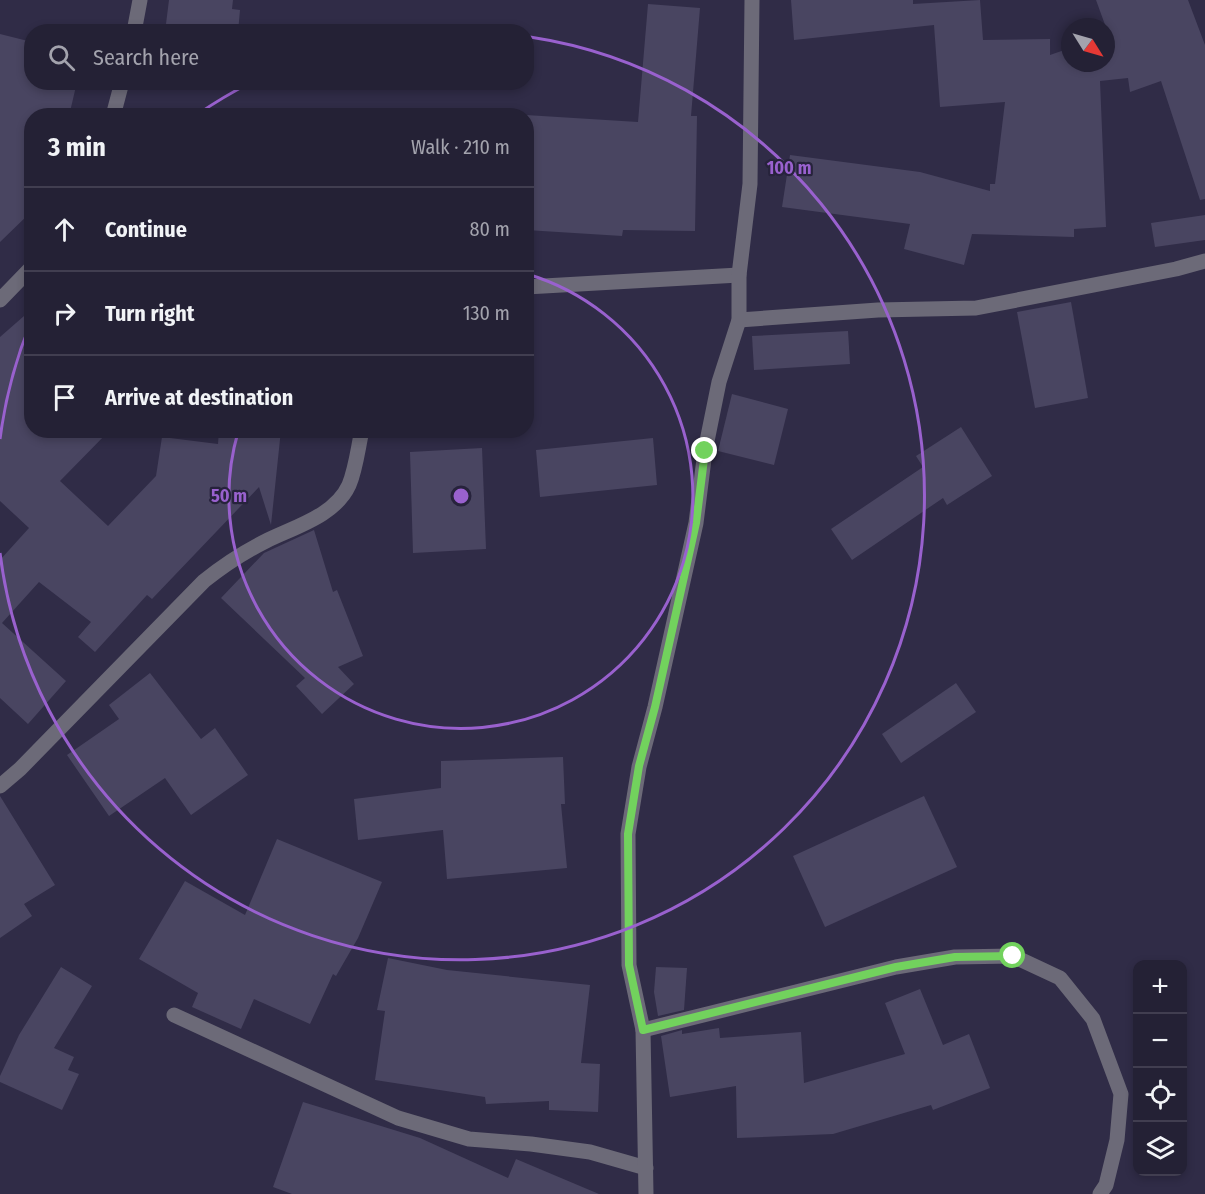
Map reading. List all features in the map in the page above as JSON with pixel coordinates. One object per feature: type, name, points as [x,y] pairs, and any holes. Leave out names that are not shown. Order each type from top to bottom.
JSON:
[{"type":"street","points":[[136,24],[140,0]]},
{"type":"street","points":[[646,1194],[643,1030],[629,965],[628,834],[639,766],[655,707],[696,523],[705,451],[719,382],[739,320],[739,275],[750,184],[752,0]]},
{"type":"street","points":[[114,108],[120,90]]},
{"type":"street","points":[[739,320],[878,310],[976,308],[1176,269],[1205,261]]},
{"type":"street","points":[[0,300],[24,275]]},
{"type":"street","points":[[534,287],[739,275]]},
{"type":"street","points":[[0,786],[20,769],[204,581],[229,561],[307,522],[337,500],[349,484],[360,438]]},
{"type":"street","points":[[643,1030],[896,967],[955,957],[1013,956],[1060,978],[1079,1002],[1092,1019],[1121,1094],[1117,1140],[1106,1185],[1100,1194]]},
{"type":"street","points":[[174,1015],[398,1118],[469,1139],[590,1152],[646,1168]]},
{"type":"building","points":[[169,0],[233,0],[232,9],[240,10],[239,24],[166,24]]},
{"type":"building","points":[[791,0],[913,0],[913,4],[980,0],[983,40],[1050,39],[1050,55],[1061,51],[1061,72],[1115,72],[1115,18],[1103,18],[1096,0],[1188,0],[1205,45],[1205,199],[1200,200],[1161,81],[1130,92],[1128,78],[1100,81],[1106,227],[1074,229],[1074,237],[972,234],[964,265],[904,249],[910,224],[782,207],[790,155],[920,172],[990,191],[990,184],[995,184],[1005,102],[940,107],[934,25],[794,40]]},
{"type":"building","points":[[648,4],[700,8],[691,116],[697,116],[695,231],[623,230],[622,236],[534,230],[534,116],[638,122]]},
{"type":"building","points":[[0,34],[24,40],[24,90],[75,90],[71,108],[24,108],[24,219],[0,242]]},
{"type":"building","points":[[1205,215],[1205,240],[1155,247],[1151,223]]},
{"type":"building","points":[[1071,302],[1088,398],[1035,408],[1017,312]]},
{"type":"building","points":[[24,316],[24,438],[102,438],[60,481],[108,526],[156,476],[162,438],[218,444],[218,438],[280,438],[271,525],[259,487],[152,599],[147,595],[95,652],[78,637],[91,622],[39,582],[2,623],[66,681],[28,724],[0,698],[0,560],[29,528],[0,501],[0,337]]},
{"type":"building","points":[[848,331],[850,364],[754,370],[752,336]]},
{"type":"building","points":[[732,394],[788,409],[774,465],[718,451]]},
{"type":"building","points":[[961,427],[992,476],[947,505],[943,498],[852,560],[831,529],[923,467],[916,456]]},
{"type":"building","points":[[653,438],[657,485],[540,497],[536,450]]},
{"type":"building","points":[[482,448],[486,549],[413,553],[410,452]]},
{"type":"building","points":[[314,530],[333,592],[337,590],[363,656],[338,667],[354,684],[322,714],[296,686],[305,678],[221,598],[264,553]]},
{"type":"building","points":[[150,673],[201,739],[215,728],[248,775],[191,815],[165,778],[109,816],[67,755],[119,719],[109,705]]},
{"type":"building","points":[[956,683],[976,712],[901,763],[882,734]]},
{"type":"building","points":[[563,757],[565,804],[561,804],[567,868],[447,879],[443,830],[358,840],[354,799],[441,788],[441,761]]},
{"type":"building","points":[[0,796],[55,885],[24,904],[32,916],[0,938]]},
{"type":"building","points":[[924,796],[957,867],[825,927],[793,856]]},
{"type":"building","points":[[277,839],[382,882],[358,938],[336,976],[333,974],[310,1024],[254,999],[241,1029],[192,1007],[198,993],[139,959],[185,881],[245,915]]},
{"type":"building","points":[[388,958],[447,970],[590,985],[581,1063],[600,1064],[598,1112],[549,1110],[549,1101],[486,1104],[485,1097],[375,1080],[385,1011],[377,1010]]},
{"type":"building","points":[[61,967],[92,986],[54,1048],[74,1057],[68,1070],[79,1074],[62,1110],[0,1082],[0,1076],[19,1035]]},
{"type":"building","points":[[656,967],[687,968],[684,1010],[658,1016],[654,992]]},
{"type":"building","points":[[920,989],[943,1045],[969,1034],[990,1088],[933,1110],[931,1105],[833,1134],[737,1138],[736,1086],[670,1097],[661,1036],[682,1030],[682,1034],[719,1028],[720,1038],[801,1032],[804,1083],[905,1054],[885,1003]]},
{"type":"building","points":[[303,1102],[420,1138],[508,1178],[516,1159],[599,1194],[292,1194],[273,1187]]},
{"type":"route","points":[[705,451],[696,523],[655,707],[639,766],[628,834],[629,965],[643,1030],[896,967],[955,957],[1013,956]]}]
